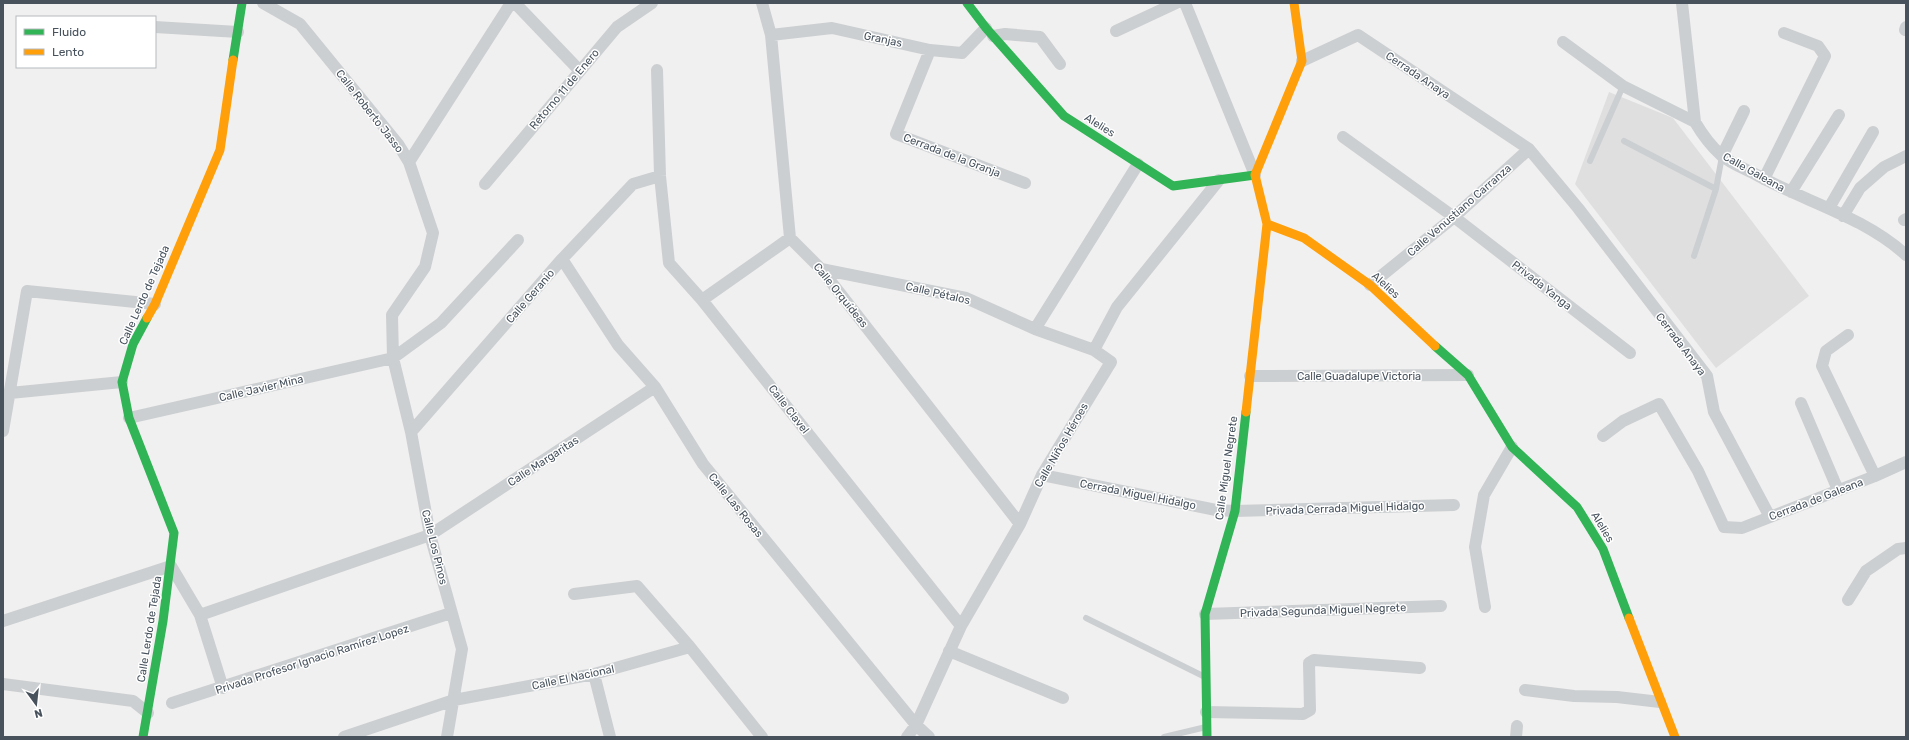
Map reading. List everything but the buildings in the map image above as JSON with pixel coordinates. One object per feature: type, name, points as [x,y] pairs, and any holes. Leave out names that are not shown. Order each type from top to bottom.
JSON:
[{"type":"street","name":"Calle Lerdo de Tejada","points":[[143,737],[171,566],[174,533],[129,418],[122,382],[133,344],[155,304],[220,150],[242,3]]},
{"type":"street","name":"Calle Roberto Jasso","points":[[263,3],[300,24],[398,144],[409,162],[433,233],[425,267],[392,314],[393,358]]},
{"type":"street","points":[[409,162],[511,3]]},
{"type":"street","points":[[515,3],[580,71]]},
{"type":"street","name":"Retorno 11 de Enero","points":[[485,184],[617,27],[652,3]]},
{"type":"street","points":[[702,300],[790,238],[771,35],[762,3]]},
{"type":"street","name":"Alelies","points":[[967,3],[989,32],[1064,116],[1173,186],[1255,175]]},
{"type":"street","points":[[1116,31],[1176,3]]},
{"type":"street","points":[[1185,3],[1255,175],[1267,224]]},
{"type":"street","points":[[1255,175],[1302,61],[1294,3]]},
{"type":"street","name":"Calle Galeana","points":[[1682,3],[1695,122],[1704,137],[1722,156],[1764,179],[1829,208],[1891,241],[1906,255]]},
{"type":"street","points":[[156,27],[238,32]]},
{"type":"street","name":"Granjas","points":[[771,35],[832,28],[930,50],[962,52],[989,32]]},
{"type":"street","points":[[989,32],[1040,37],[1060,64]]},
{"type":"street","points":[[1764,179],[1825,56],[1818,46],[1784,33]]},
{"type":"street","name":"Cerrada Anaya","points":[[1302,61],[1358,35],[1529,149],[1578,208],[1707,376],[1714,412],[1770,517]]},
{"type":"street","points":[[1563,42],[1623,86],[1695,122]]},
{"type":"street","name":"Cerrada de la Granja","points":[[930,50],[896,134],[1025,183]]},
{"type":"street","name":"Calle Clavel","points":[[657,70],[660,176],[669,263],[702,300],[961,626]]},
{"type":"street","points":[[1722,156],[1744,111]]},
{"type":"street","points":[[1791,192],[1839,115]]},
{"type":"street","points":[[1829,208],[1873,132]]},
{"type":"street","name":"Privada Yanga","points":[[1343,137],[1454,218],[1630,353]]},
{"type":"street","name":"Calle Venustiano Carranza","points":[[1370,285],[1454,218],[1529,149]]},
{"type":"street","points":[[1843,216],[1860,188],[1884,167],[1906,156]]},
{"type":"street","points":[[1036,329],[1138,164]]},
{"type":"street","name":"Calle Geranio","points":[[411,432],[562,259],[633,184],[660,176]]},
{"type":"street","points":[[1094,350],[1117,307],[1219,180]]},
{"type":"street","name":"Alelies","points":[[1267,224],[1304,238],[1370,285],[1468,375],[1512,447],[1577,507],[1603,549],[1660,702],[1675,737]]},
{"type":"street","name":"Calle Miguel Negrete","points":[[1207,737],[1204,677],[1205,614],[1235,511],[1267,224]]},
{"type":"street","name":"Calle Orquídeas","points":[[790,238],[822,269],[1020,524]]},
{"type":"street","points":[[393,358],[440,323],[518,240]]},
{"type":"street","name":"Calle Las Rosas","points":[[562,259],[618,345],[656,387],[703,464],[916,725],[929,737]]},
{"type":"street","name":"Calle Pétalos","points":[[822,269],[966,298],[1036,329],[1094,350]]},
{"type":"street","points":[[4,423],[27,291],[155,304]]},
{"type":"street","points":[[1848,335],[1826,351],[1822,366],[1876,476]]},
{"type":"street","name":"Calle Niños Héroes","points":[[907,737],[916,725],[961,626],[1020,524],[1042,475],[1111,362],[1094,350]]},
{"type":"street","name":"Calle Javier Mina","points":[[129,418],[393,358]]},
{"type":"street","name":"Calle Los Pinos","points":[[393,358],[411,432],[430,535],[462,648],[447,737]]},
{"type":"street","name":"Calle Guadalupe Victoria","points":[[1250,376],[1468,375]]},
{"type":"street","points":[[10,393],[122,382]]},
{"type":"street","name":"Calle Margaritas","points":[[200,614],[430,535],[656,387]]},
{"type":"street","points":[[1801,403],[1838,490]]},
{"type":"street","name":"Cerrada de Galeana","points":[[1603,436],[1623,420],[1659,404],[1698,471],[1724,527],[1742,528],[1876,476],[1906,462]]},
{"type":"street","points":[[1485,607],[1475,547],[1484,495],[1512,447]]},
{"type":"street","name":"Cerrada Miguel Hidalgo","points":[[1042,475],[1216,510],[1235,511]]},
{"type":"street","name":"Privada Cerrada Miguel Hidalgo","points":[[1235,511],[1454,505]]},
{"type":"street","points":[[1848,600],[1866,571],[1898,549],[1906,548]]},
{"type":"street","points":[[3,621],[171,566],[200,614],[223,688]]},
{"type":"street","points":[[574,594],[637,586],[690,648],[762,737]]},
{"type":"street","name":"Privada Segunda Miguel Negrete","points":[[1205,614],[1442,606]]},
{"type":"street","name":"Privada Profesor Ignacio Ramírez Lopez","points":[[172,703],[223,688],[451,613]]},
{"type":"street","name":"Calle El Nacional","points":[[344,737],[454,700],[594,674],[690,648]]},
{"type":"street","points":[[950,651],[1063,698]]},
{"type":"street","points":[[1206,712],[1303,714],[1310,710],[1309,662],[1314,660],[1420,668]]},
{"type":"street","points":[[594,674],[610,737]]},
{"type":"street","points":[[3,684],[133,701],[148,713]]},
{"type":"street","points":[[1525,690],[1574,696],[1617,697],[1660,702]]},
{"type":"lane","points":[[1590,161],[1623,86]]},
{"type":"lane","points":[[1624,141],[1716,189]]},
{"type":"lane","points":[[1694,256],[1716,189],[1722,156]]},
{"type":"lane","points":[[1086,618],[1204,677]]},
{"type":"lane","points":[[1164,737],[1207,726]]},
{"type":"shaded area","points":[[1609,92],[1673,118],[1809,296],[1716,368],[1575,184]]},
{"type":"traffic: fast","points":[[233,60],[242,3]]},
{"type":"traffic: fast","points":[[967,3],[986,28],[1064,116],[1173,186],[1255,175]]},
{"type":"traffic: fast","points":[[143,737],[163,621],[174,533],[129,418],[122,382],[133,344],[147,318]]},
{"type":"traffic: fast","points":[[1435,346],[1468,375],[1512,447],[1577,507],[1603,549],[1629,618]]},
{"type":"traffic: fast","points":[[1207,737],[1205,614],[1235,511],[1246,412]]},
{"type":"traffic: slow","points":[[1255,175],[1302,61],[1294,3]]},
{"type":"traffic: slow","points":[[147,318],[155,304],[220,150],[233,60]]},
{"type":"traffic: slow","points":[[1246,412],[1267,224],[1255,175]]},
{"type":"traffic: slow","points":[[1267,224],[1304,238],[1370,285],[1435,346]]},
{"type":"traffic: slow","points":[[1629,618],[1675,737]]}]
